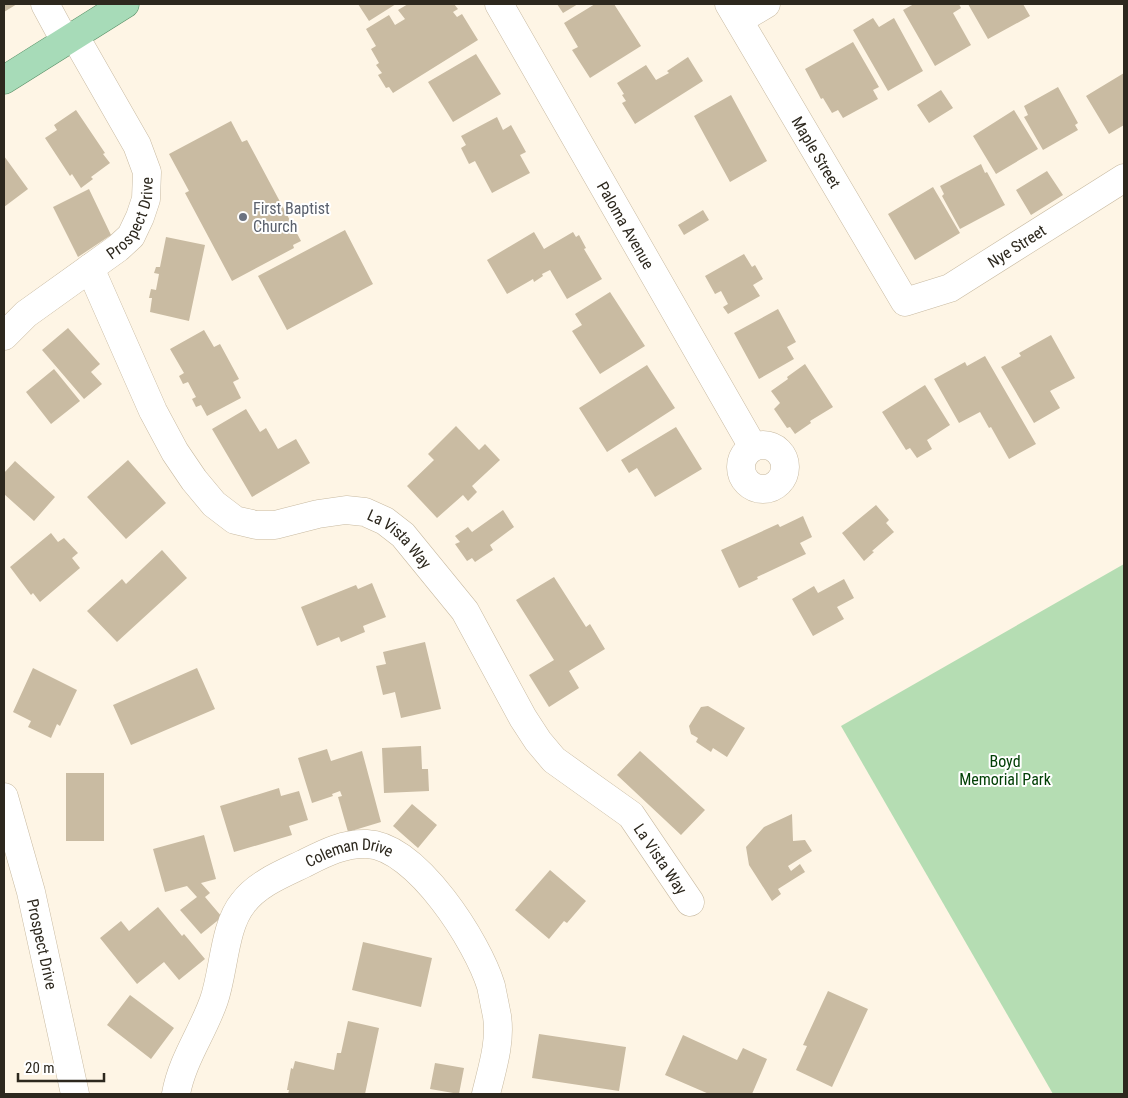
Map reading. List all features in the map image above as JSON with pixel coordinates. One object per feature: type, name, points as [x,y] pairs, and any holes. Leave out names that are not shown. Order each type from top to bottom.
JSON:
[{"type":"main road","points":[[4,80],[123,4]]},
{"type":"street","name":"Prospect Drive","points":[[4,336],[26,314],[118,248],[131,236],[146,199],[147,172],[137,145],[69,38],[45,4]]},
{"type":"street","name":"Paloma Avenue","points":[[499,4],[753,448]]},
{"type":"street","points":[[734,12],[766,4]]},
{"type":"street","name":"Maple Street","points":[[734,12],[905,302]]},
{"type":"street","name":"Nye Street","points":[[905,302],[950,288],[1124,178]]},
{"type":"street","name":"La Vista Way","points":[[90,268],[153,411],[175,452],[194,480],[214,504],[235,520],[256,525],[275,525],[318,514],[346,510],[365,512],[385,521],[403,535],[465,611],[523,718],[538,741],[559,765],[631,815],[690,902]]},
{"type":"street","name":"Prospect Drive","points":[[4,797],[31,892],[75,1094]]},
{"type":"street","name":"Coleman Drive","points":[[176,1094],[180,1077],[214,1000],[235,915],[243,902],[256,890],[275,878],[332,849],[349,845],[368,844],[386,849],[404,858],[425,878],[449,908],[472,946],[490,986],[497,1018],[496,1051],[486,1094]]},
{"type":"green space","name":"Boyd Memorial Park","points":[[1124,564],[1124,1094],[1053,1094],[841,726]]},
{"type":"building","points":[[4,4],[17,4],[4,12]]},
{"type":"building","points":[[358,4],[396,4],[369,21]]},
{"type":"building","points":[[408,4],[454,4],[458,9],[453,12],[457,17],[462,14],[478,40],[393,93],[389,87],[386,88],[378,75],[382,73],[376,65],[379,63],[371,49],[376,46],[366,29],[389,15],[395,25],[405,19],[398,10]]},
{"type":"building","points":[[557,4],[578,4],[563,13]]},
{"type":"building","points":[[595,4],[614,4],[641,46],[590,78],[572,50],[578,47],[564,23]]},
{"type":"building","points":[[914,4],[959,4],[961,8],[953,13],[971,45],[935,66],[903,10]]},
{"type":"building","points":[[968,4],[1023,4],[1030,16],[988,39]]},
{"type":"building","points":[[873,18],[879,27],[894,18],[923,71],[888,91],[853,30]]},
{"type":"building","points":[[853,42],[879,87],[873,90],[878,99],[843,118],[838,110],[832,113],[823,98],[821,99],[805,69]]},
{"type":"building","points":[[476,54],[501,94],[453,122],[428,82]]},
{"type":"building","points":[[688,57],[703,81],[635,124],[622,103],[626,101],[617,83],[646,65],[656,80],[669,73],[667,71]]},
{"type":"building","points":[[1124,73],[1124,125],[1109,134],[1086,96]]},
{"type":"building","points":[[1058,87],[1078,123],[1075,125],[1078,130],[1043,150],[1024,117],[1028,115],[1024,106]]},
{"type":"building","points":[[941,90],[953,108],[929,123],[917,105]]},
{"type":"building","points":[[731,95],[767,161],[730,182],[694,116]]},
{"type":"building","points":[[76,110],[110,163],[91,177],[93,179],[81,188],[72,174],[70,176],[45,138],[57,130],[54,125]]},
{"type":"building","points":[[1014,110],[1038,149],[996,174],[973,136]]},
{"type":"building","points":[[497,117],[503,130],[511,125],[526,152],[520,155],[530,173],[492,193],[475,161],[469,164],[461,148],[466,145],[461,136]]},
{"type":"building","name":"First Baptist Church","points":[[231,121],[242,142],[247,140],[301,241],[293,245],[294,248],[232,281],[185,193],[189,191],[169,154]]},
{"type":"building","points":[[4,156],[28,189],[4,207]]},
{"type":"building","points":[[981,164],[1005,205],[960,229],[942,196],[944,194],[940,186]]},
{"type":"building","points":[[1047,171],[1063,195],[1031,215],[1016,190]]},
{"type":"building","points":[[933,187],[960,233],[915,260],[888,214]]},
{"type":"building","points":[[89,189],[111,235],[78,257],[53,207]]},
{"type":"building","points":[[703,210],[709,220],[684,235],[678,225]]},
{"type":"building","points":[[345,230],[373,284],[287,330],[258,276]]},
{"type":"building","points":[[534,232],[544,249],[573,232],[576,237],[579,235],[586,248],[584,249],[602,279],[567,299],[550,270],[542,274],[543,276],[534,282],[533,279],[507,294],[487,260]]},
{"type":"building","points":[[166,237],[205,245],[189,321],[150,312],[152,298],[149,298],[151,289],[156,290],[159,274],[154,273],[156,267],[160,267]]},
{"type":"building","points":[[744,254],[752,267],[755,265],[763,279],[753,285],[760,296],[728,314],[723,307],[728,304],[721,291],[715,294],[705,276]]},
{"type":"building","points":[[610,292],[645,346],[600,374],[572,331],[582,325],[575,314]]},
{"type":"building","points":[[778,309],[796,342],[787,347],[794,359],[759,379],[734,333]]},
{"type":"building","points":[[68,328],[100,364],[91,372],[102,384],[84,399],[42,350]]},
{"type":"building","points":[[204,330],[214,347],[220,344],[239,379],[233,382],[241,398],[207,416],[201,405],[196,407],[192,399],[196,397],[188,382],[183,384],[179,376],[184,373],[170,349]]},
{"type":"building","points":[[1051,335],[1075,378],[1050,391],[1060,408],[1034,423],[1001,367],[1021,356],[1019,353]]},
{"type":"building","points":[[985,356],[1036,444],[1009,459],[980,412],[959,423],[934,379],[965,362],[967,366]]},
{"type":"building","points":[[805,364],[833,407],[810,421],[811,423],[795,434],[790,427],[787,428],[774,409],[780,403],[771,391]]},
{"type":"building","points":[[647,365],[675,408],[607,452],[579,408]]},
{"type":"building","points":[[54,369],[80,401],[51,424],[26,392]]},
{"type":"building","points":[[925,385],[950,425],[927,440],[932,449],[917,458],[910,448],[906,450],[882,412]]},
{"type":"building","points":[[246,409],[260,432],[266,428],[278,449],[296,439],[310,463],[252,497],[212,429]]},
{"type":"building","points":[[456,426],[479,450],[485,444],[500,460],[472,486],[477,492],[468,501],[463,495],[437,518],[407,486],[434,460],[428,454]]},
{"type":"building","points":[[676,427],[702,469],[655,497],[637,468],[629,473],[621,460]]},
{"type":"building","points":[[128,460],[166,503],[126,539],[87,497]]},
{"type":"building","points":[[15,461],[55,497],[34,521],[4,494],[4,473]]},
{"type":"building","points":[[876,505],[889,520],[886,523],[894,532],[872,551],[874,552],[864,561],[842,533]]},
{"type":"building","points":[[503,510],[514,527],[490,545],[493,550],[475,562],[472,558],[467,561],[455,544],[460,542],[455,536],[468,527],[472,532]]},
{"type":"building","points":[[803,516],[812,537],[800,543],[806,554],[757,577],[758,579],[739,588],[721,550],[778,524],[780,527]]},
{"type":"building","points":[[51,533],[58,542],[64,538],[78,553],[72,558],[80,568],[40,602],[33,593],[31,595],[10,567]]},
{"type":"building","points":[[162,550],[187,578],[117,642],[87,611],[122,579],[126,584]]},
{"type":"building","points":[[554,577],[586,627],[590,624],[605,649],[569,671],[579,688],[549,707],[529,675],[554,660],[516,600]]},
{"type":"building","points":[[844,579],[854,598],[837,607],[844,619],[813,636],[792,599],[814,586],[818,593]]},
{"type":"building","points":[[372,583],[386,617],[363,626],[365,632],[341,642],[339,637],[317,646],[301,607],[356,585],[358,589]]},
{"type":"building","points":[[425,642],[441,709],[401,718],[395,692],[383,695],[376,666],[386,664],[383,652]]},
{"type":"building","points":[[33,668],[77,690],[60,726],[57,724],[51,738],[28,727],[31,721],[13,712]]},
{"type":"building","points":[[197,668],[215,709],[131,745],[113,705]]},
{"type":"building","points":[[708,706],[745,728],[727,757],[713,748],[711,752],[696,742],[698,738],[691,734],[689,726],[701,707]]},
{"type":"building","points":[[421,746],[422,769],[428,769],[429,791],[384,793],[382,748]]},
{"type":"building","points":[[327,749],[331,761],[362,751],[381,822],[348,832],[338,797],[342,796],[340,791],[332,794],[333,796],[312,803],[298,758]]},
{"type":"building","points":[[640,751],[705,810],[681,835],[617,775]]},
{"type":"building","points":[[66,773],[104,773],[104,841],[66,841]]},
{"type":"building","points":[[279,788],[281,796],[299,791],[308,820],[289,826],[292,835],[234,852],[220,806]]},
{"type":"building","points":[[412,804],[437,825],[418,848],[393,826]]},
{"type":"building","points":[[792,814],[793,841],[805,840],[812,851],[788,866],[791,871],[800,864],[805,872],[778,889],[781,894],[772,901],[749,865],[746,847],[764,827]]},
{"type":"building","points":[[204,835],[216,879],[201,883],[210,893],[205,897],[222,917],[201,934],[180,910],[197,897],[187,886],[165,892],[153,849]]},
{"type":"building","points":[[550,870],[586,901],[567,923],[564,921],[549,939],[515,910]]},
{"type":"building","points":[[158,907],[182,936],[184,934],[205,959],[179,980],[164,962],[137,984],[100,938],[121,921],[129,931]]},
{"type":"building","points":[[363,942],[432,958],[421,1007],[352,990]]},
{"type":"building","points":[[828,991],[868,1009],[832,1087],[796,1070],[807,1046],[803,1045]]},
{"type":"building","points":[[130,995],[174,1028],[151,1059],[107,1025]]},
{"type":"building","points":[[348,1021],[379,1028],[365,1094],[288,1094],[291,1068],[293,1069],[295,1061],[334,1070],[337,1053],[341,1053]]},
{"type":"building","points":[[539,1034],[626,1047],[619,1091],[532,1078]]},
{"type":"building","points":[[683,1035],[737,1060],[743,1048],[767,1059],[752,1094],[709,1094],[665,1075]]},
{"type":"building","points":[[435,1063],[464,1068],[459,1094],[430,1089]]},
{"type":"place","name":"First Baptist Church","points":[[243,217]]}]
